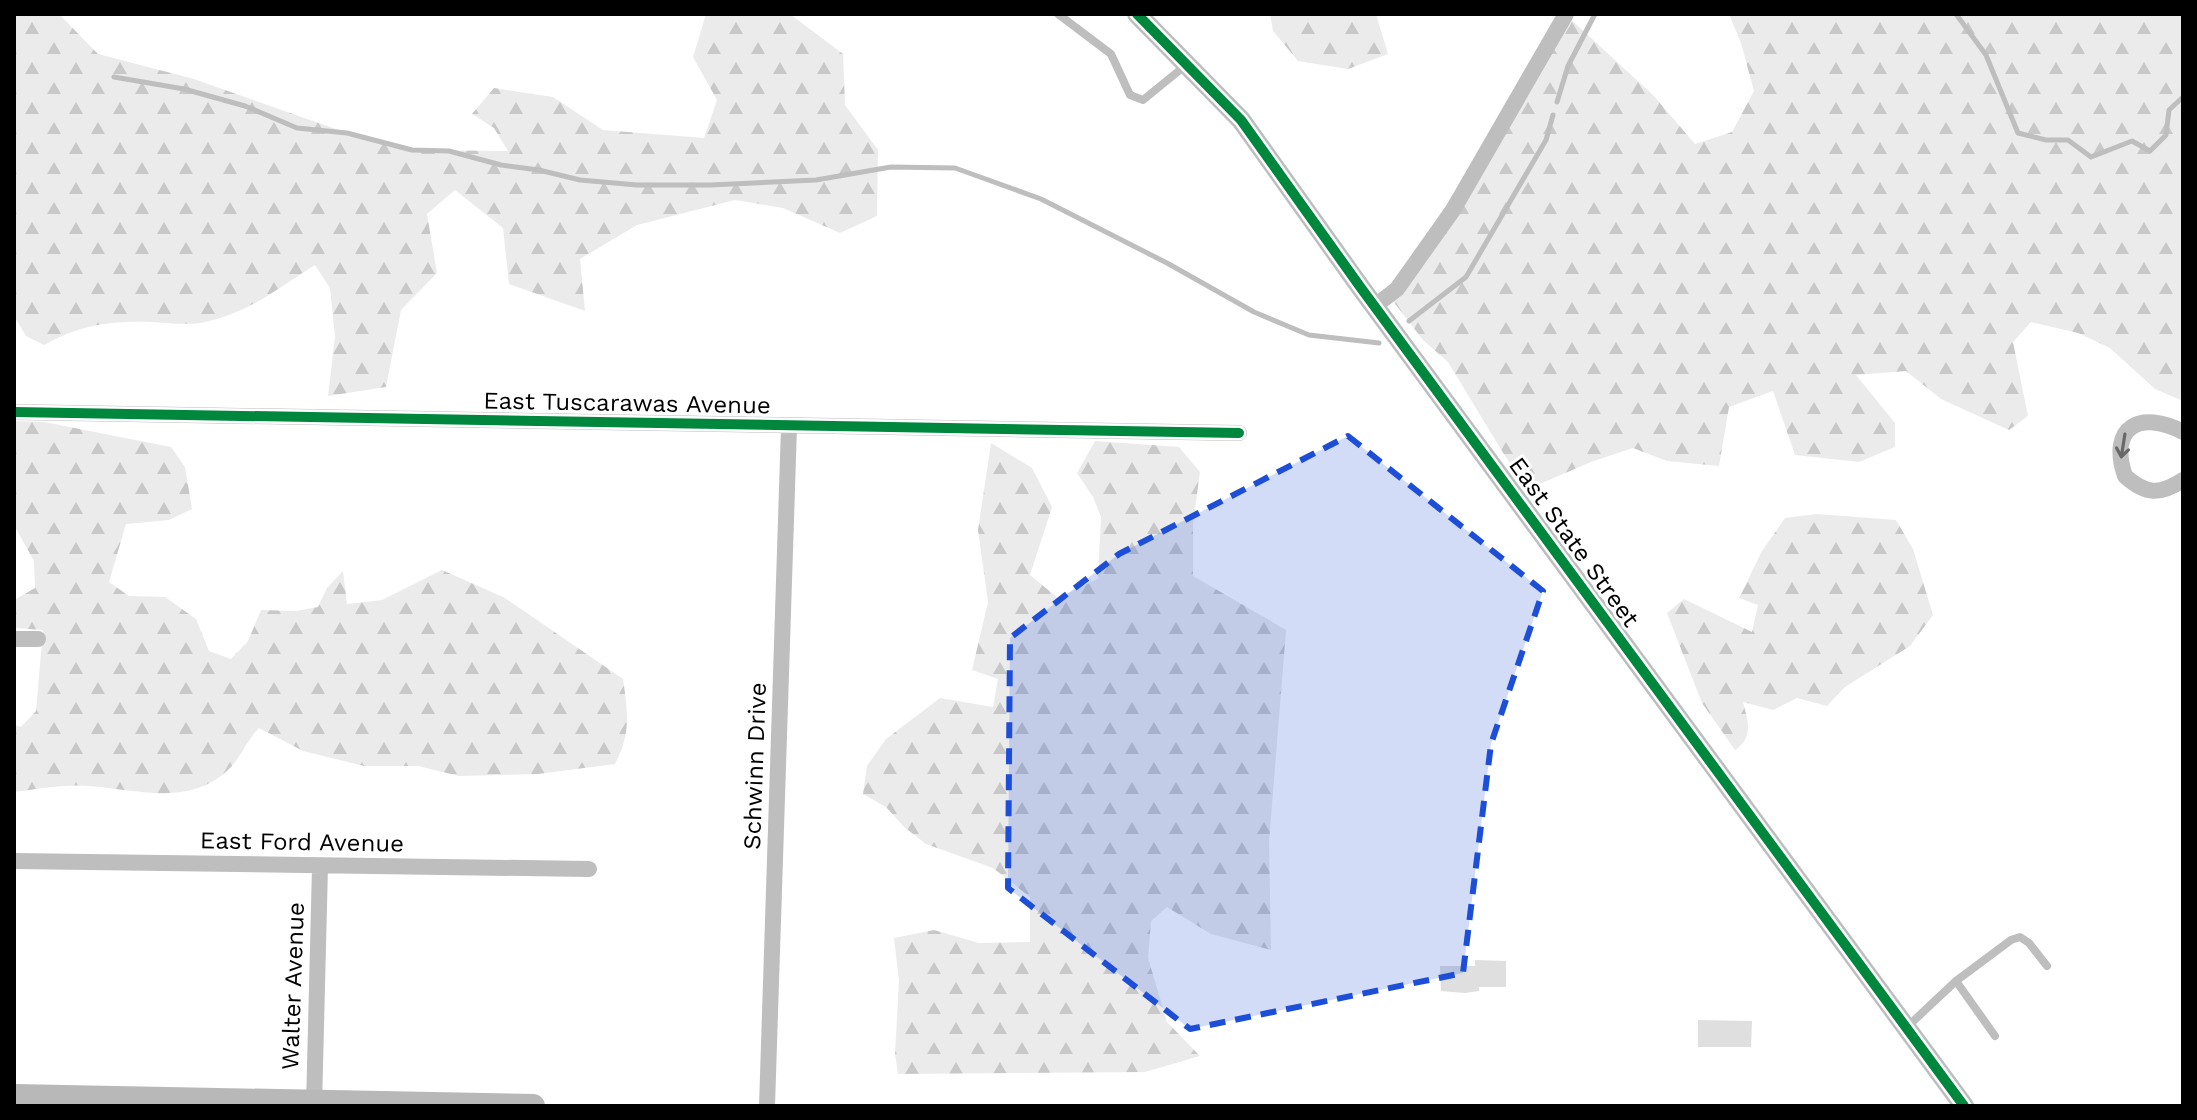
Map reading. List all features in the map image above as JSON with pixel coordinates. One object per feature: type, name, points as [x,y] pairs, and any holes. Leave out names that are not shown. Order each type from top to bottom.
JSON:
[{"type":"main road","points":[[14,1096],[314,1105],[533,1106]]},
{"type":"street","name":"East State Street","points":[[1137,14],[1241,120],[1964,1106]]},
{"type":"street","points":[[1375,306],[1397,289],[1453,210],[1566,14]]},
{"type":"street","name":"East Tuscarawas Avenue","points":[[14,412],[1239,433]]},
{"type":"street","points":[[2183,432],[2169,425],[2143,421],[2124,433],[2120,456],[2125,476],[2143,489],[2164,491],[2183,480]]},
{"type":"street","name":"Schwinn Drive","points":[[767,1106],[789,427]]},
{"type":"street","points":[[14,639],[38,639]]},
{"type":"street","name":"East Ford Avenue","points":[[14,861],[589,869]]},
{"type":"street","name":"Walter Avenue","points":[[314,1105],[320,867]]},
{"type":"lane","points":[[1058,14],[1111,54],[1134,99],[1143,100],[1186,65]]},
{"type":"lane","points":[[1906,1028],[1956,981],[2011,940],[2020,937],[2029,943],[2047,966]]},
{"type":"lane","points":[[1956,981],[1995,1036]]},
{"type":"highlighted area","points":[[1348,436],[1543,591],[1491,744],[1463,973],[1190,1029],[1008,888],[1010,638],[1119,554]]},
{"type":"green space","points":[[14,14],[59,14],[98,54],[194,79],[347,133],[412,150],[508,151],[494,128],[472,114],[494,88],[553,97],[603,130],[704,138],[717,100],[693,57],[706,14],[790,14],[843,54],[845,105],[878,150],[877,216],[840,233],[783,208],[735,200],[637,225],[580,259],[585,311],[509,284],[503,228],[455,190],[427,214],[437,273],[401,310],[386,387],[328,396],[335,337],[330,288],[315,265],[260,300],[217,319],[188,324],[108,324],[70,333],[44,345],[26,336],[14,316]]},
{"type":"green space","points":[[1270,14],[1376,14],[1388,54],[1348,69],[1298,61],[1273,31]]},
{"type":"green space","points":[[1729,14],[2183,14],[2183,401],[2155,389],[2110,348],[2078,333],[2031,322],[2013,342],[2028,416],[2009,430],[1941,399],[1906,371],[1856,375],[1895,423],[1895,447],[1859,462],[1795,455],[1773,391],[1729,407],[1719,466],[1667,461],[1633,448],[1528,489],[1448,362],[1423,340],[1389,296],[1566,15],[1653,95],[1695,144],[1732,132],[1754,91],[1741,43]]},
{"type":"green space","points":[[14,421],[44,422],[171,447],[185,467],[192,509],[169,520],[126,524],[109,582],[129,596],[165,597],[196,619],[209,651],[231,659],[248,641],[261,610],[296,611],[318,607],[327,588],[343,571],[347,604],[382,600],[442,570],[505,598],[623,679],[627,723],[624,743],[615,764],[538,774],[459,776],[418,766],[364,766],[303,751],[259,728],[230,768],[198,788],[162,793],[70,786],[14,792],[14,725],[21,727],[36,711],[43,630],[14,628],[14,600],[35,588],[34,561],[14,525]]},
{"type":"green space","points":[[1095,441],[1179,447],[1200,472],[1193,524],[1193,576],[1286,630],[1269,842],[1271,950],[1211,934],[1167,907],[1151,921],[1148,958],[1167,1022],[1200,1056],[1145,1072],[898,1074],[895,1054],[899,981],[894,938],[934,930],[979,943],[1030,942],[1030,897],[993,868],[926,844],[904,827],[886,807],[863,794],[867,766],[886,739],[940,698],[993,707],[998,679],[972,670],[988,602],[978,530],[991,443],[1032,468],[1052,507],[1030,575],[1058,598],[1098,579],[1101,517],[1093,497],[1077,473]]},
{"type":"green space","points":[[1817,514],[1896,520],[1913,549],[1933,615],[1910,646],[1845,687],[1827,706],[1797,698],[1773,710],[1743,702],[1748,722],[1747,734],[1735,750],[1702,703],[1667,613],[1684,599],[1752,632],[1758,605],[1739,598],[1762,551],[1785,518]]},
{"type":"building","points":[[1475,960],[1506,961],[1506,987],[1479,987],[1479,991],[1465,993],[1441,991],[1440,966],[1475,966]]},
{"type":"building","points":[[1698,1020],[1752,1021],[1751,1047],[1698,1047]]},
{"type":"waterway","points":[[1557,102],[1568,66],[1595,14]]},
{"type":"waterway","points":[[1956,14],[1986,55],[2018,133],[2046,140],[2068,140],[2091,157],[2132,141],[2150,151],[2166,135],[2169,110],[2183,97]]},
{"type":"waterway","points":[[114,77],[184,89],[245,106],[297,128],[347,133],[412,150],[449,151],[501,165],[580,180],[637,185],[711,185],[816,180],[891,167],[955,168],[1041,199],[1167,263],[1254,312],[1309,335],[1379,343]]},
{"type":"waterway","points":[[1409,321],[1466,277],[1546,140],[1553,115]]},
{"type":"cycle path","points":[[1137,14],[1241,120],[1361,288],[1964,1106]]},
{"type":"cycle path","points":[[14,412],[1239,433]]}]
